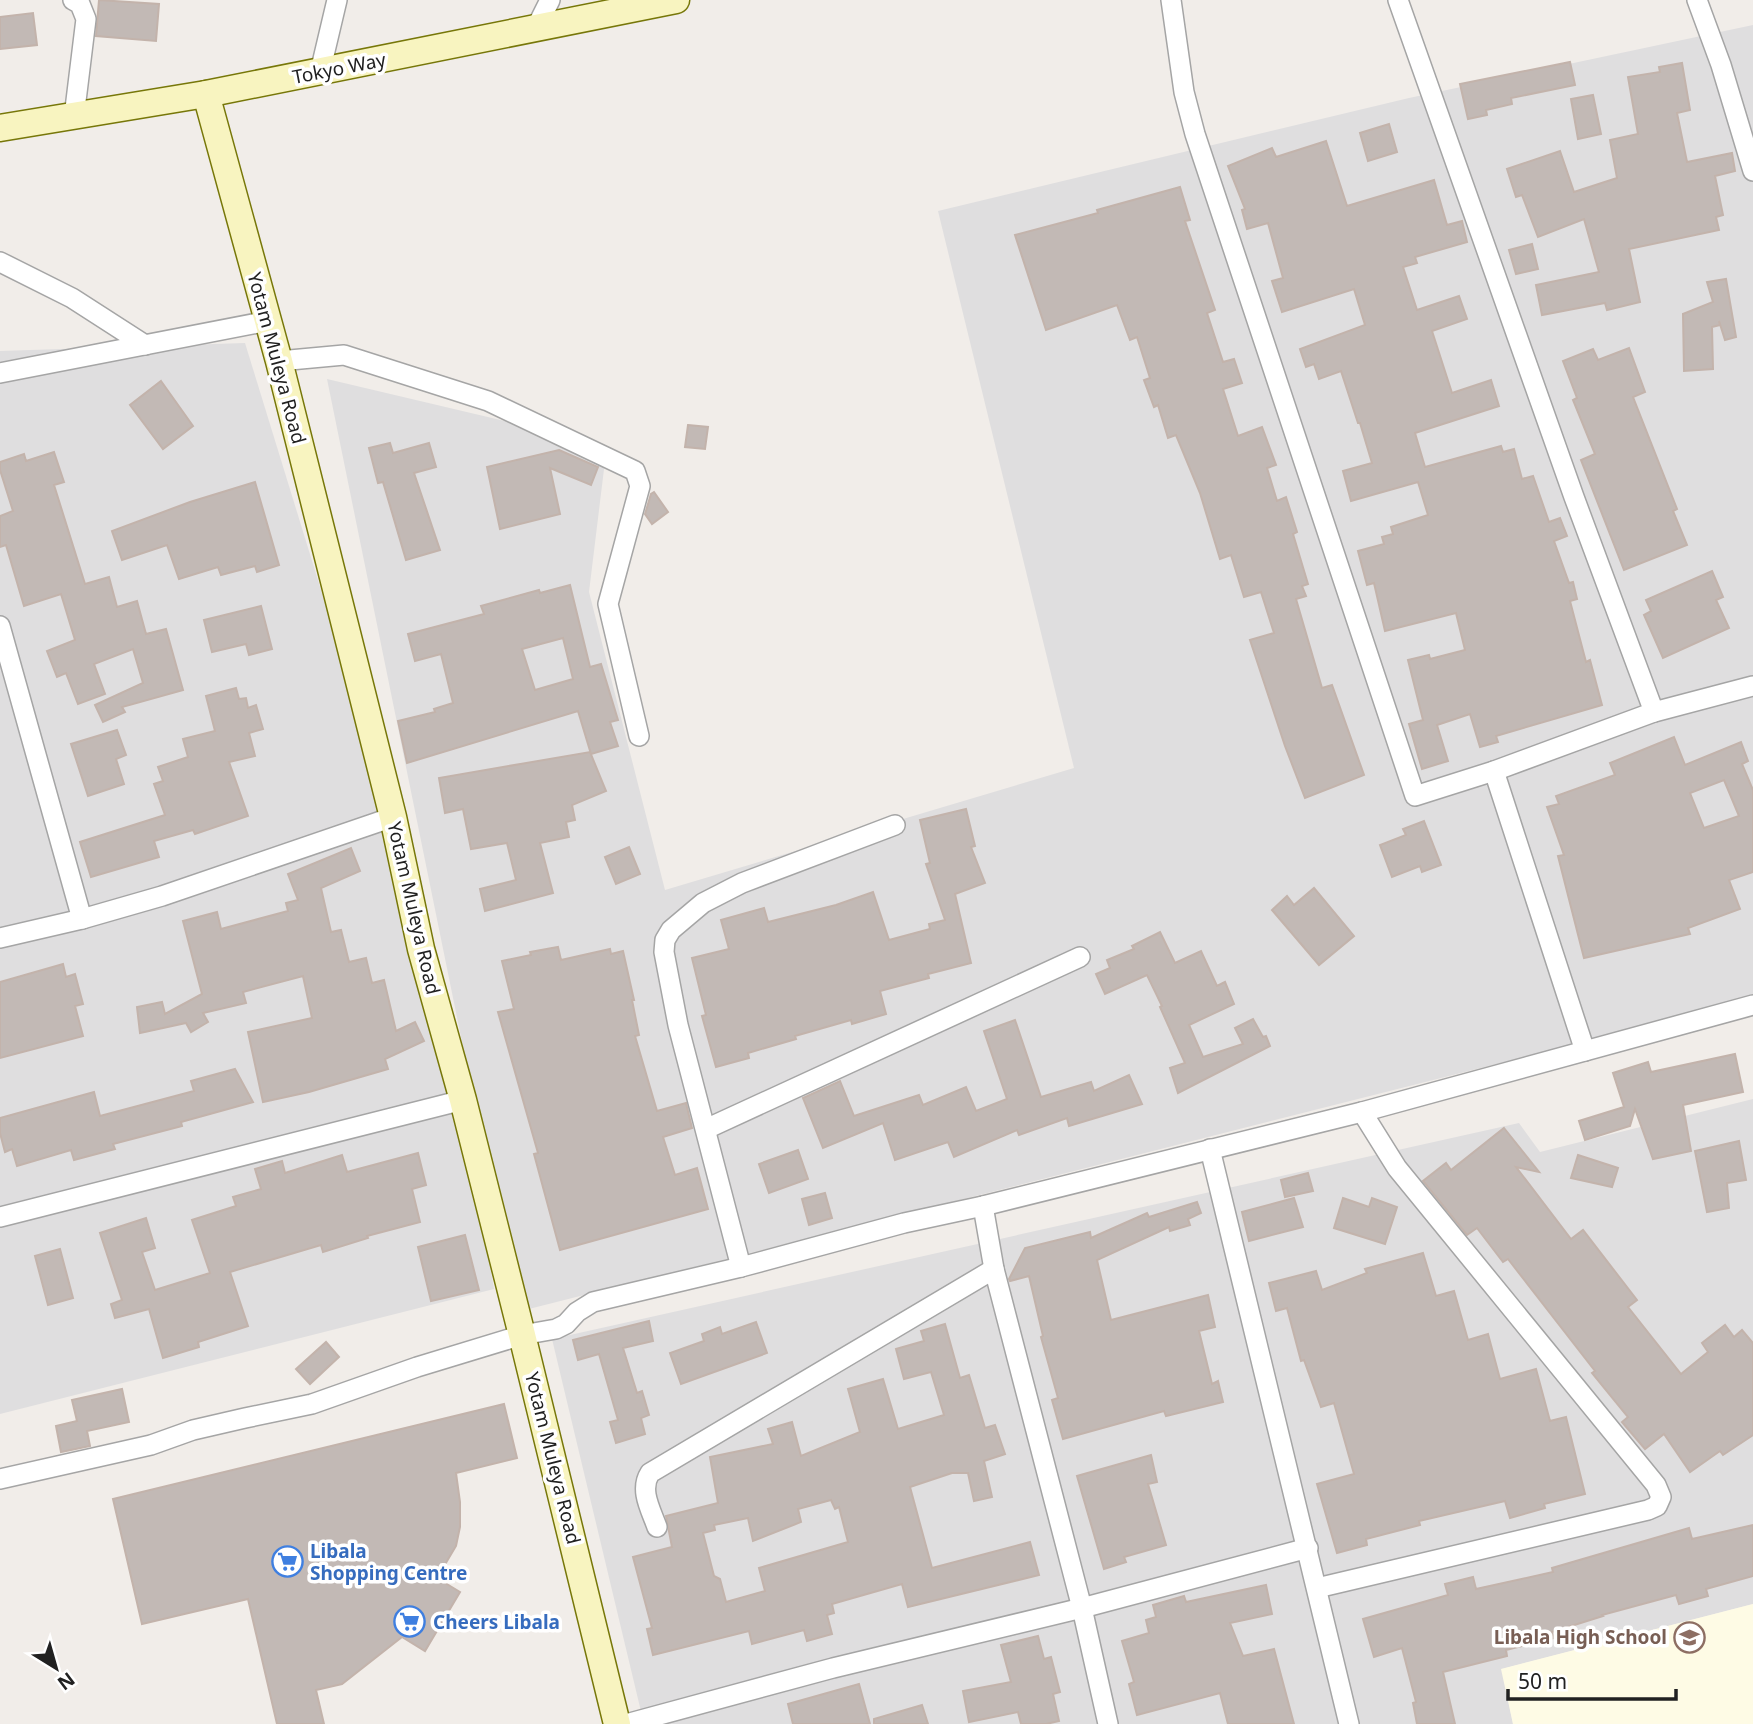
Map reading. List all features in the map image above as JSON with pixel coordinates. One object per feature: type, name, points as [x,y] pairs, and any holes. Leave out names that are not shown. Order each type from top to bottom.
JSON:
[{"type":"street","points":[[72,0],[80,4],[86,19],[74,117]]},
{"type":"street","points":[[320,72],[337,0]]},
{"type":"street","points":[[536,28],[550,0]]},
{"type":"street","name":"Tokyo Way","points":[[0,128],[320,72],[676,0]]},
{"type":"street","points":[[1398,0],[1574,497],[1654,712]]},
{"type":"street","points":[[1697,0],[1721,65],[1753,171]]},
{"type":"street","points":[[1174,1],[1184,92],[1195,134],[1415,796],[1494,771],[1654,712],[1753,686]]},
{"type":"street","name":"Yotam Muleya Road","points":[[206,93],[279,361],[393,817],[421,949],[463,1100],[617,1724]]},
{"type":"street","points":[[0,262],[72,299],[145,345]]},
{"type":"street","points":[[0,373],[268,321]]},
{"type":"street","points":[[279,361],[344,355],[488,401],[635,471],[640,485],[608,604],[639,736]]},
{"type":"street","points":[[0,626],[82,919]]},
{"type":"street","points":[[1494,771],[1585,1051]]},
{"type":"street","points":[[0,938],[82,919],[162,896],[393,817]]},
{"type":"street","points":[[741,1267],[678,1025],[664,952],[665,940],[671,930],[703,903],[742,883],[895,825]]},
{"type":"street","points":[[706,1129],[1080,957]]},
{"type":"street","points":[[0,1479],[151,1445],[219,1424],[312,1404],[363,1384],[522,1335],[556,1329],[593,1302],[1362,1112],[1753,1005]]},
{"type":"street","points":[[0,1217],[463,1100]]},
{"type":"street","points":[[1317,1588],[1648,1510],[1657,1506],[1661,1497],[1656,1485],[1397,1168],[1362,1112]]},
{"type":"street","points":[[1210,1149],[1349,1724]]},
{"type":"street","points":[[983,1206],[994,1269],[1082,1608],[1108,1724]]},
{"type":"street","points":[[657,1527],[644,1489],[650,1473],[994,1269]]},
{"type":"street","points":[[626,1724],[833,1668],[1082,1608],[1308,1548]]},
{"type":"shaded area","points":[[1753,25],[1753,999],[517,1312],[327,379],[517,424],[605,461],[589,592],[665,890],[1074,768],[938,211],[1409,98]]},
{"type":"shaded area","points":[[245,343],[389,811],[459,1089],[494,1289],[0,1414],[0,351]]},
{"type":"shaded area","points":[[1753,1099],[1753,1604],[1502,1669],[1513,1724],[644,1724],[552,1339],[1519,1123],[1540,1152]]},
{"type":"shaded area","name":"Libala High School","points":[[1753,1604],[1753,1724],[1513,1724],[1501,1669]]},
{"type":"building","points":[[99,0],[159,4],[156,41],[96,36]]},
{"type":"building","points":[[33,13],[37,45],[0,49],[0,17]]},
{"type":"building","points":[[1570,62],[1575,85],[1511,98],[1512,104],[1486,110],[1487,115],[1468,119],[1460,84]]},
{"type":"building","points":[[1682,63],[1690,110],[1677,113],[1687,162],[1732,153],[1735,171],[1715,176],[1723,215],[1716,217],[1719,230],[1629,249],[1640,302],[1607,310],[1605,303],[1542,315],[1536,285],[1599,272],[1584,219],[1538,237],[1522,195],[1516,197],[1507,169],[1560,151],[1574,192],[1617,178],[1610,140],[1638,134],[1628,77],[1660,72],[1659,67]]},
{"type":"building","points":[[1593,95],[1601,134],[1578,139],[1571,99]]},
{"type":"building","points":[[1389,124],[1397,152],[1368,161],[1360,133]]},
{"type":"building","points":[[1326,141],[1347,206],[1434,180],[1447,225],[1462,221],[1467,242],[1415,257],[1417,263],[1403,267],[1417,310],[1459,296],[1467,319],[1432,331],[1452,393],[1491,380],[1499,406],[1415,433],[1425,467],[1501,446],[1503,452],[1514,449],[1522,479],[1533,476],[1549,522],[1560,518],[1567,536],[1554,541],[1569,583],[1573,582],[1577,599],[1570,601],[1586,662],[1590,660],[1602,705],[1496,736],[1498,742],[1480,747],[1470,714],[1437,725],[1448,761],[1422,769],[1409,724],[1423,720],[1408,660],[1429,655],[1430,659],[1465,650],[1456,613],[1385,631],[1374,583],[1367,585],[1358,551],[1384,544],[1382,537],[1393,534],[1391,527],[1428,515],[1418,482],[1351,501],[1343,471],[1372,463],[1360,423],[1341,371],[1319,379],[1314,364],[1306,367],[1300,349],[1365,325],[1354,289],[1282,312],[1272,281],[1283,278],[1268,223],[1247,229],[1242,210],[1245,209],[1228,166],[1272,148],[1276,157]]},
{"type":"building","points":[[1180,187],[1190,220],[1185,221],[1215,310],[1207,313],[1223,362],[1234,359],[1242,383],[1223,389],[1238,436],[1262,427],[1276,465],[1267,468],[1277,501],[1286,497],[1297,532],[1293,534],[1308,584],[1302,586],[1306,596],[1296,599],[1322,688],[1332,685],[1364,775],[1305,798],[1250,640],[1274,633],[1261,592],[1244,597],[1231,555],[1220,559],[1200,493],[1176,435],[1168,438],[1158,405],[1154,407],[1144,380],[1150,378],[1137,337],[1130,340],[1117,305],[1046,330],[1015,235]]},
{"type":"building","points":[[1532,244],[1538,269],[1516,274],[1509,250]]},
{"type":"building","points":[[1726,279],[1736,337],[1725,340],[1719,321],[1720,325],[1712,327],[1713,369],[1684,371],[1683,314],[1713,302],[1707,282]]},
{"type":"building","points":[[1629,348],[1645,392],[1633,397],[1677,509],[1673,511],[1687,545],[1624,570],[1581,460],[1595,454],[1573,400],[1577,398],[1563,361],[1593,349],[1598,360]]},
{"type":"building","points":[[161,381],[193,426],[163,449],[130,405]]},
{"type":"building","points":[[688,425],[708,427],[705,449],[685,447]]},
{"type":"building","points":[[390,443],[393,453],[429,443],[436,467],[414,473],[440,550],[406,560],[383,482],[378,483],[369,448]]},
{"type":"building","points":[[559,450],[598,467],[591,485],[550,468],[560,514],[500,529],[487,467]]},
{"type":"building","points":[[54,452],[64,482],[54,485],[85,584],[109,577],[117,607],[137,601],[146,634],[166,629],[183,690],[122,707],[125,712],[103,722],[95,705],[143,683],[133,649],[94,664],[105,694],[78,704],[66,673],[57,677],[47,651],[75,640],[61,594],[24,606],[6,545],[0,547],[0,516],[13,511],[0,462],[24,454],[26,461]]},
{"type":"building","points":[[255,482],[279,565],[257,572],[255,566],[221,575],[218,567],[179,579],[167,545],[122,560],[112,531],[190,502]]},
{"type":"building","points":[[654,492],[668,512],[652,524],[645,514]]},
{"type":"building","points":[[1712,571],[1723,597],[1716,600],[1729,628],[1663,658],[1644,615],[1651,611],[1646,600]]},
{"type":"building","points":[[570,585],[590,667],[601,664],[618,720],[610,722],[618,746],[591,754],[578,711],[407,763],[398,721],[435,712],[434,709],[453,703],[441,654],[415,661],[408,634],[484,614],[481,606],[539,590],[540,593]],"holes":[[[563,638],[573,679],[535,690],[522,649]]]},
{"type":"building","points":[[261,606],[272,649],[249,655],[246,644],[212,652],[204,620]]},
{"type":"building","points":[[236,688],[239,699],[246,698],[248,708],[256,705],[263,729],[249,733],[255,756],[229,762],[248,816],[195,834],[193,830],[154,841],[159,857],[91,877],[80,842],[165,815],[154,784],[163,781],[158,767],[188,757],[183,739],[215,731],[206,696]]},
{"type":"building","points":[[117,730],[126,755],[116,759],[124,784],[88,796],[71,744]]},
{"type":"building","points":[[1674,737],[1685,765],[1741,742],[1748,761],[1742,764],[1753,790],[1753,872],[1729,880],[1740,909],[1688,928],[1690,934],[1584,958],[1558,856],[1564,855],[1547,807],[1559,804],[1556,796],[1615,775],[1610,763]],"holes":[[[1724,780],[1739,816],[1704,828],[1690,793]]]},
{"type":"building","points":[[590,752],[606,791],[572,805],[575,820],[566,822],[569,837],[540,843],[553,893],[485,911],[480,889],[516,880],[507,843],[471,849],[463,809],[445,813],[439,778]]},
{"type":"building","points":[[966,809],[975,846],[971,847],[985,883],[955,894],[971,963],[928,974],[929,978],[880,991],[886,1014],[852,1024],[851,1020],[795,1036],[796,1039],[748,1053],[749,1058],[716,1067],[702,1016],[706,1015],[692,958],[729,949],[721,920],[764,908],[768,922],[836,905],[873,892],[889,940],[930,929],[929,924],[945,920],[926,864],[930,863],[920,820]]},
{"type":"building","points":[[1424,821],[1441,865],[1422,872],[1420,866],[1392,877],[1380,845],[1406,835],[1403,829]]},
{"type":"building","points":[[629,847],[640,874],[616,884],[605,857]]},
{"type":"building","points":[[351,848],[360,871],[321,888],[331,932],[341,930],[349,962],[366,958],[372,983],[384,980],[396,1031],[415,1022],[424,1041],[385,1059],[388,1069],[263,1102],[248,1032],[312,1018],[303,976],[243,992],[246,1003],[203,1013],[208,1022],[191,1032],[186,1023],[140,1033],[137,1007],[162,1002],[165,1014],[202,994],[183,921],[217,912],[221,929],[288,911],[286,903],[298,900],[288,874]]},
{"type":"building","points":[[1314,888],[1354,936],[1319,965],[1272,910],[1287,896],[1294,905]]},
{"type":"building","points":[[1160,932],[1175,963],[1201,951],[1217,986],[1225,982],[1234,1004],[1189,1025],[1203,1057],[1243,1044],[1235,1028],[1253,1019],[1270,1046],[1178,1093],[1170,1068],[1185,1063],[1147,975],[1105,994],[1096,974],[1110,968],[1107,960],[1134,949],[1132,946]]},
{"type":"building","points":[[558,947],[561,960],[610,949],[611,954],[623,951],[639,1035],[635,1036],[657,1111],[686,1103],[692,1128],[663,1137],[675,1175],[697,1168],[708,1209],[560,1250],[534,1154],[538,1153],[498,1012],[514,1009],[502,961]]},
{"type":"building","points":[[63,964],[66,977],[75,974],[83,1004],[75,1006],[83,1036],[0,1058],[0,982]]},
{"type":"building","points":[[1015,1020],[1041,1097],[1091,1082],[1094,1091],[1129,1075],[1142,1104],[1069,1126],[1067,1118],[1019,1135],[1017,1130],[954,1157],[948,1142],[895,1160],[883,1123],[823,1148],[803,1098],[840,1081],[854,1116],[919,1095],[923,1105],[966,1087],[976,1111],[1007,1099],[984,1031]]},
{"type":"building","points":[[1735,1054],[1743,1092],[1683,1105],[1691,1151],[1653,1159],[1635,1109],[1630,1126],[1585,1140],[1579,1121],[1624,1107],[1613,1073],[1648,1062],[1651,1072]]},
{"type":"building","points":[[235,1069],[253,1102],[181,1122],[182,1126],[113,1144],[115,1149],[74,1160],[71,1150],[17,1166],[12,1149],[5,1152],[0,1133],[0,1118],[94,1092],[100,1116],[194,1091],[191,1081]]},
{"type":"building","points":[[1504,1128],[1539,1172],[1516,1167],[1571,1239],[1583,1230],[1637,1300],[1628,1307],[1681,1374],[1708,1352],[1702,1343],[1725,1325],[1734,1337],[1742,1330],[1753,1343],[1753,1435],[1723,1455],[1720,1451],[1690,1472],[1664,1434],[1645,1449],[1622,1422],[1628,1417],[1592,1373],[1595,1371],[1508,1259],[1503,1262],[1477,1228],[1467,1235],[1423,1181],[1446,1163],[1451,1170]]},
{"type":"building","points":[[1739,1141],[1746,1180],[1727,1183],[1729,1208],[1707,1212],[1695,1151]]},
{"type":"building","points":[[798,1150],[808,1179],[769,1193],[759,1164]]},
{"type":"building","points":[[418,1153],[426,1185],[412,1189],[420,1222],[367,1236],[368,1238],[323,1252],[321,1245],[230,1272],[248,1326],[198,1342],[199,1347],[163,1358],[149,1309],[115,1318],[111,1304],[122,1300],[100,1233],[146,1218],[155,1248],[142,1252],[155,1290],[210,1273],[192,1220],[236,1206],[233,1197],[261,1189],[255,1169],[282,1161],[285,1173],[342,1155],[347,1172]]},
{"type":"building","points":[[1578,1155],[1618,1168],[1612,1187],[1571,1178]]},
{"type":"building","points":[[1308,1173],[1313,1191],[1285,1197],[1281,1180]]},
{"type":"building","points":[[825,1193],[832,1218],[809,1225],[802,1199]]},
{"type":"building","points":[[1294,1198],[1303,1227],[1249,1241],[1242,1212]]},
{"type":"building","points":[[1343,1198],[1369,1207],[1372,1198],[1397,1207],[1385,1244],[1334,1228]]},
{"type":"building","points":[[1197,1202],[1201,1213],[1188,1219],[1190,1225],[1170,1231],[1169,1227],[1097,1260],[1111,1320],[1208,1295],[1215,1327],[1199,1331],[1212,1384],[1218,1381],[1223,1402],[1166,1416],[1164,1411],[1063,1439],[1052,1400],[1058,1398],[1041,1337],[1043,1336],[1029,1276],[1010,1281],[1009,1279],[1025,1248],[1090,1232],[1091,1238],[1147,1213],[1149,1217]]},
{"type":"building","points":[[465,1235],[479,1290],[431,1301],[418,1247]]},
{"type":"building","points":[[60,1249],[73,1298],[48,1305],[35,1256]]},
{"type":"building","points":[[1423,1253],[1436,1296],[1454,1291],[1468,1340],[1488,1334],[1500,1379],[1536,1369],[1550,1421],[1566,1417],[1585,1494],[1544,1504],[1545,1508],[1510,1518],[1505,1501],[1419,1521],[1420,1525],[1366,1539],[1367,1545],[1337,1553],[1317,1484],[1354,1474],[1334,1403],[1321,1407],[1304,1360],[1301,1361],[1287,1308],[1276,1311],[1269,1283],[1316,1271],[1322,1290],[1367,1273],[1365,1269]]},
{"type":"building","points":[[649,1321],[653,1341],[623,1348],[637,1393],[642,1391],[649,1415],[641,1418],[645,1434],[616,1443],[610,1422],[618,1420],[599,1354],[578,1360],[573,1340]]},
{"type":"building","points":[[756,1322],[767,1353],[681,1384],[670,1353],[704,1341],[702,1334],[720,1327],[722,1334]]},
{"type":"building","points":[[945,1324],[960,1378],[969,1375],[985,1428],[995,1425],[1005,1454],[984,1461],[992,1497],[974,1501],[968,1473],[952,1473],[910,1487],[932,1568],[1030,1542],[1039,1575],[908,1607],[902,1584],[832,1604],[834,1613],[827,1615],[832,1634],[807,1641],[804,1630],[752,1644],[749,1631],[653,1655],[647,1629],[652,1628],[633,1557],[672,1547],[666,1516],[718,1503],[710,1457],[773,1444],[768,1429],[792,1422],[801,1456],[860,1432],[848,1389],[883,1379],[898,1429],[944,1415],[931,1372],[904,1379],[896,1349],[924,1341],[921,1331]],"holes":[[[831,1500],[835,1509],[839,1507],[848,1542],[759,1568],[765,1591],[726,1602],[720,1579],[714,1576],[703,1533],[715,1530],[714,1525],[748,1518],[753,1541],[801,1522],[798,1509]]]},
{"type":"building","points":[[326,1342],[339,1357],[310,1384],[296,1369]]},
{"type":"building","points":[[122,1389],[129,1422],[87,1431],[90,1446],[61,1452],[56,1426],[77,1421],[72,1400]]},
{"type":"building","name":"Libala Shopping Centre","points":[[504,1404],[517,1458],[456,1473],[460,1527],[456,1546],[437,1578],[460,1592],[425,1651],[402,1637],[342,1684],[316,1690],[324,1724],[277,1724],[248,1599],[142,1624],[113,1499]]},
{"type":"building","points":[[1151,1455],[1157,1482],[1148,1484],[1166,1545],[1124,1557],[1126,1562],[1104,1569],[1077,1476]]},
{"type":"building","points":[[1753,1525],[1753,1576],[1706,1589],[1708,1596],[1679,1604],[1676,1595],[1602,1615],[1552,1632],[1554,1638],[1506,1650],[1507,1656],[1443,1672],[1455,1724],[1417,1724],[1413,1703],[1416,1702],[1402,1648],[1374,1657],[1363,1619],[1448,1595],[1445,1584],[1473,1577],[1476,1589],[1553,1572],[1552,1568],[1689,1528],[1692,1539]]},
{"type":"building","points":[[1266,1585],[1272,1614],[1230,1623],[1243,1656],[1274,1649],[1294,1724],[1228,1724],[1220,1693],[1137,1715],[1129,1684],[1134,1682],[1122,1641],[1149,1633],[1146,1620],[1156,1617],[1153,1605],[1184,1596],[1186,1602]]},
{"type":"building","points":[[1038,1636],[1044,1659],[1051,1657],[1060,1692],[1053,1694],[1059,1721],[1021,1724],[1018,1712],[969,1722],[963,1691],[1011,1682],[1001,1645]]},
{"type":"building","points":[[859,1684],[870,1724],[793,1724],[788,1704]]},
{"type":"building","points":[[922,1705],[928,1724],[874,1724],[874,1719]]},
{"type":"place","name":"Libala Shopping Centre","points":[[287,1562]]},
{"type":"place","name":"Cheers Libala","points":[[410,1622]]},
{"type":"place","name":"Libala High School","points":[[1690,1637]]}]
